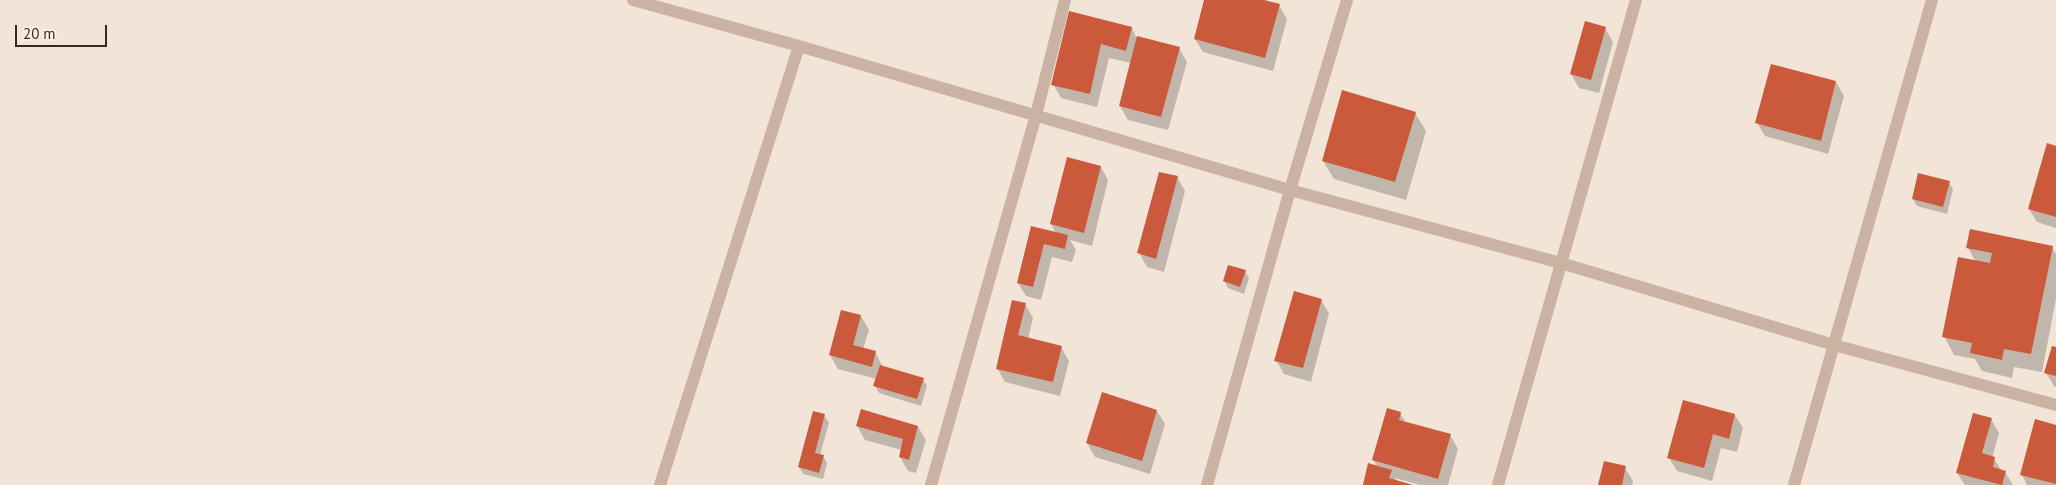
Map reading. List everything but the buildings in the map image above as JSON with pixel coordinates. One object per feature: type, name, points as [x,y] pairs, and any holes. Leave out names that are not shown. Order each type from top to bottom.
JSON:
[{"type":"street","points":[[633,0],[799,46],[1290,190],[1561,263],[1834,345],[2056,406]]},
{"type":"street","points":[[931,485],[1036,115],[1065,0]]},
{"type":"street","points":[[1206,485],[1290,190],[1347,0]]},
{"type":"street","points":[[1498,485],[1636,0]]},
{"type":"street","points":[[1794,485],[1932,0]]},
{"type":"street","points":[[660,485],[799,46]]}]
